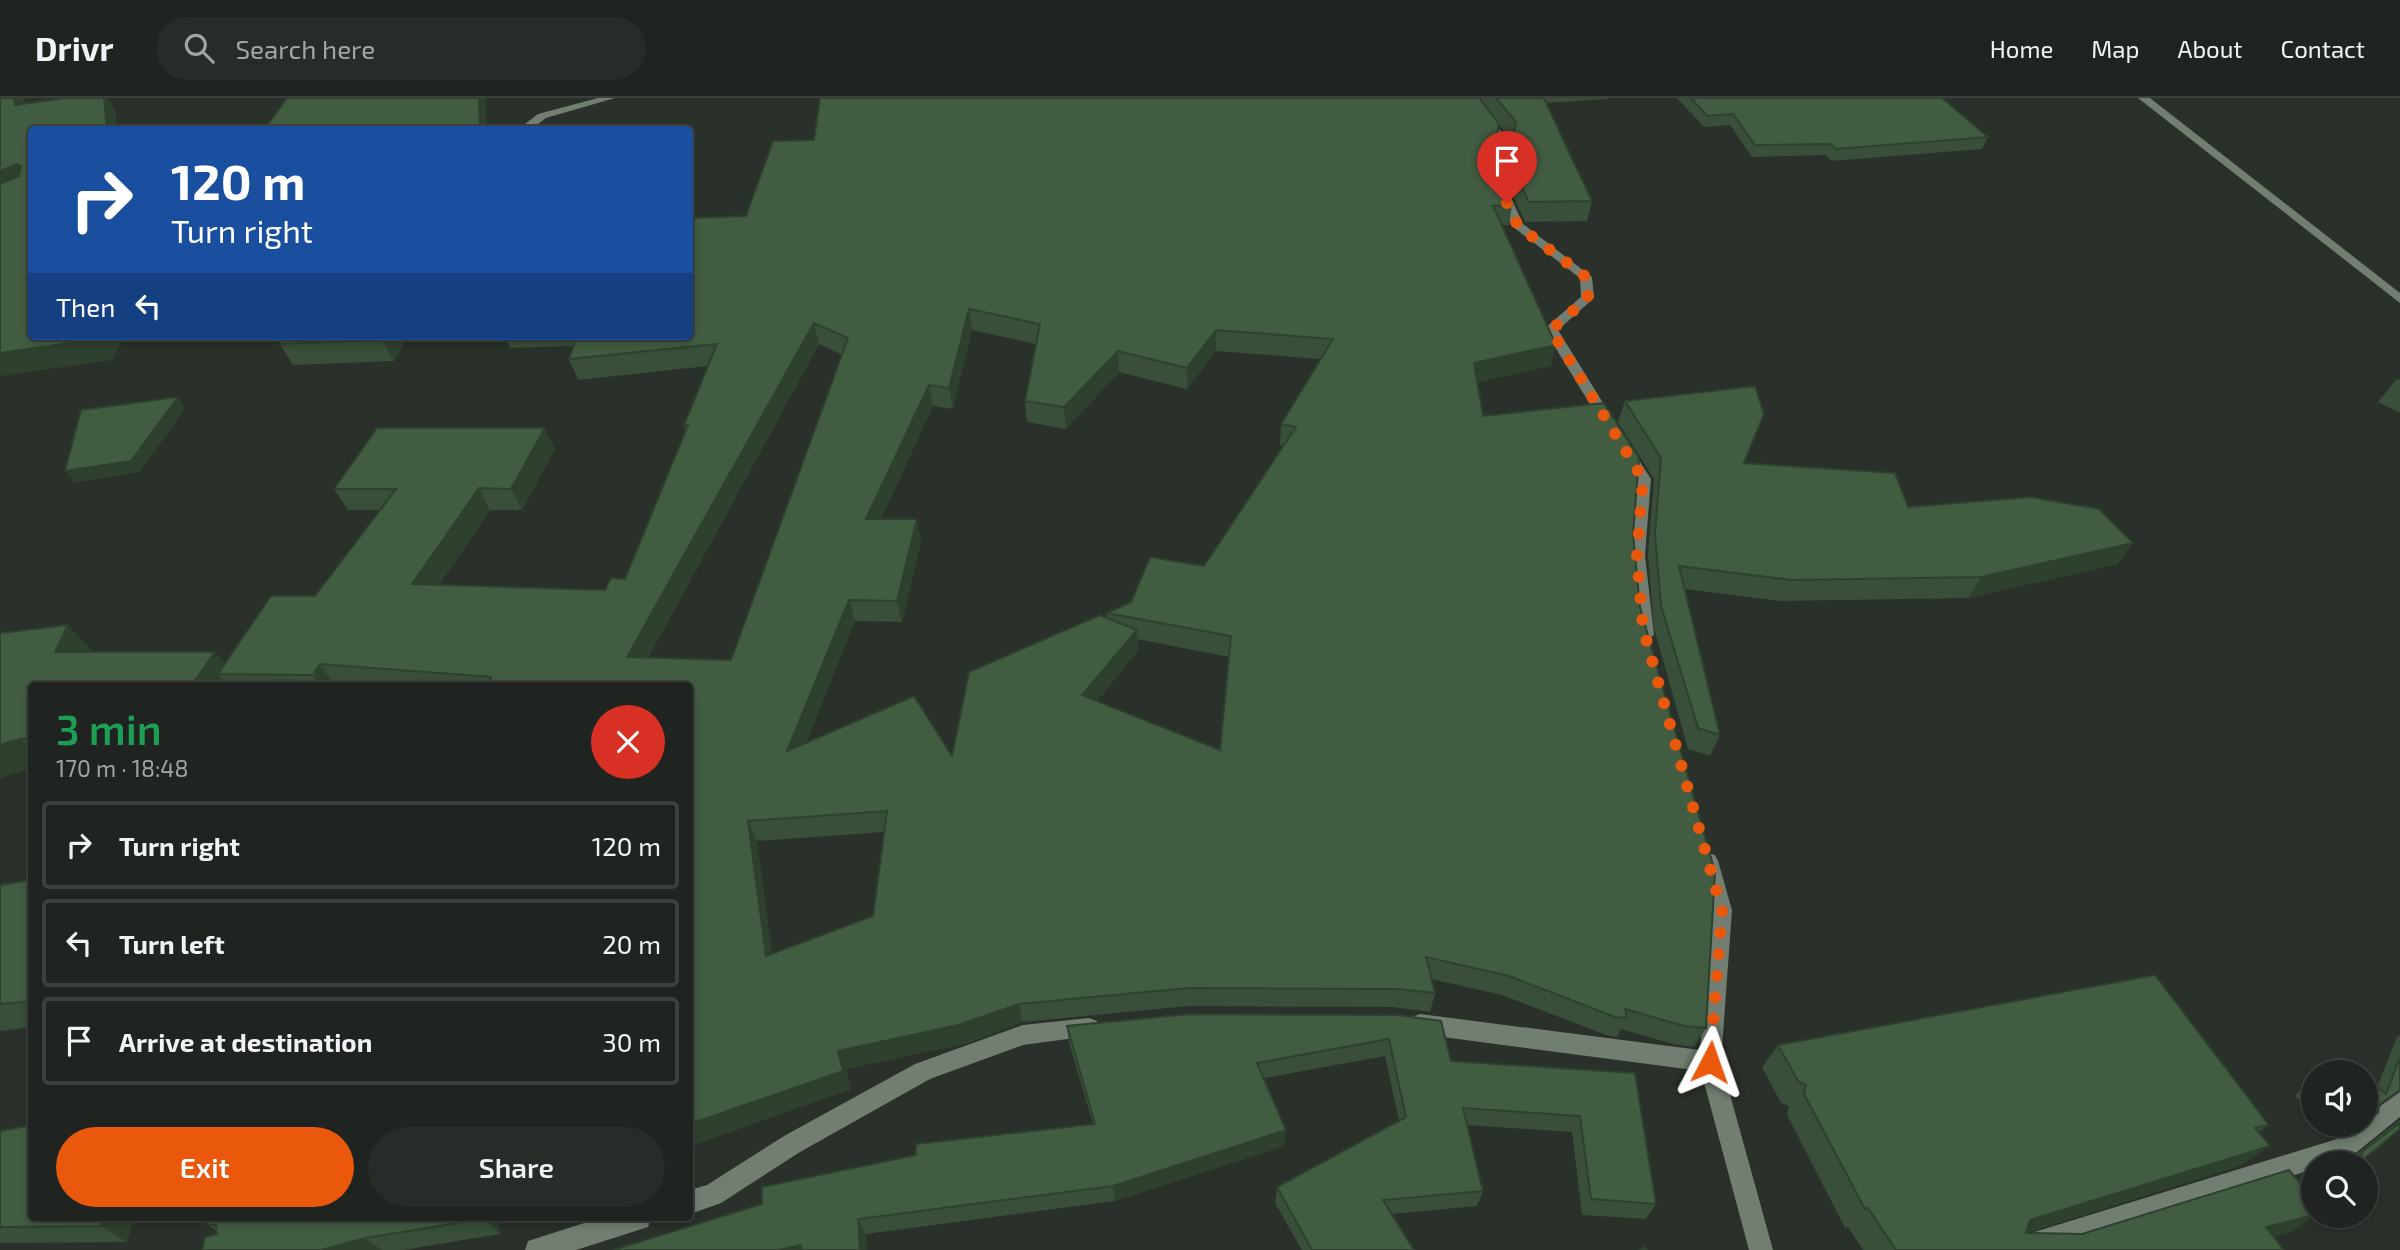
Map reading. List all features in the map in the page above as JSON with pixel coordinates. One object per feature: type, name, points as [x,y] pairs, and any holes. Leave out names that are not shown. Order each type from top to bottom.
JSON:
[{"type":"street","points":[[528,126],[542,116],[610,98]]},
{"type":"street","points":[[1470,98],[1504,143],[1497,180],[1518,226],[1586,277],[1588,298],[1551,330],[1643,479],[1637,555],[1643,628],[1650,654]]},
{"type":"street","points":[[2143,98],[2400,299]]},
{"type":"street","points":[[1704,848],[1722,911],[1710,1062],[1761,1250]]},
{"type":"street","points":[[1393,1020],[1710,1062]]},
{"type":"street","points":[[693,1201],[713,1195],[792,1144],[923,1071],[1023,1035],[1106,1027]]},
{"type":"street","points":[[2015,1250],[2344,1148],[2400,1103]]},
{"type":"street","points":[[537,1250],[629,1221]]},
{"type":"building","points":[[0,98],[14,98],[15,105],[64,98],[104,98],[107,126],[28,126],[28,340],[91,340],[0,353],[0,184],[19,176],[21,166],[17,164],[0,171]]},
{"type":"building","points":[[287,98],[479,98],[480,126],[267,126]]},
{"type":"building","points":[[820,98],[1479,98],[1499,124],[1492,161],[1512,205],[1493,206],[1556,345],[1474,363],[1483,416],[1604,403],[1639,458],[1633,534],[1640,607],[1715,872],[1706,1028],[1684,1026],[1625,1009],[1627,1018],[1615,1017],[1509,976],[1426,957],[1435,993],[1397,989],[1189,988],[1019,1004],[958,1025],[838,1051],[843,1071],[693,1123],[693,682],[489,682],[491,677],[320,664],[313,675],[218,674],[271,596],[315,596],[396,489],[334,489],[377,428],[545,428],[511,489],[479,488],[412,584],[605,590],[611,578],[625,579],[688,425],[684,425],[717,344],[569,359],[576,340],[693,340],[693,218],[746,216],[773,141],[814,140]],"holes":[[[969,309],[1040,324],[1025,401],[1064,407],[1118,351],[1187,368],[1216,330],[1333,339],[1281,424],[1296,427],[1204,566],[1150,557],[1131,602],[1107,613],[1231,636],[1220,750],[1082,695],[1137,630],[1100,615],[969,672],[952,756],[914,696],[787,751],[849,600],[897,601],[917,519],[866,519],[929,385],[949,388]],[[814,323],[848,338],[731,660],[627,657]],[[887,811],[873,916],[766,956],[748,821]]]},
{"type":"building","points":[[1496,98],[1544,98],[1592,201],[1529,202],[1509,160],[1516,122]]},
{"type":"building","points":[[1691,98],[1942,98],[1988,137],[1836,149],[1830,144],[1755,145],[1733,114],[1707,116]]},
{"type":"building","points":[[283,340],[382,340],[280,344]]},
{"type":"building","points":[[1755,386],[1764,414],[1744,463],[1895,473],[1908,507],[2031,497],[2099,509],[2133,543],[1981,577],[1791,580],[1679,566],[1720,735],[1698,728],[1661,606],[1655,534],[1661,458],[1625,401]]},
{"type":"building","points":[[178,397],[131,461],[65,471],[81,410]]},
{"type":"building","points":[[68,625],[55,652],[215,652],[194,682],[28,682],[28,739],[0,745],[0,633]]},
{"type":"building","points":[[28,881],[28,1001],[0,1004],[0,885]]},
{"type":"building","points":[[2155,975],[2269,1125],[2255,1128],[2270,1146],[2030,1220],[2026,1233],[2082,1234],[2289,1170],[2301,1184],[2301,1218],[2266,1227],[2284,1250],[1896,1250],[1868,1208],[1865,1209],[1804,1094],[1806,1085],[1798,1081],[1778,1045]]},
{"type":"building","points":[[1189,1014],[1397,1015],[1441,1021],[1451,1061],[1635,1073],[1656,1204],[1591,1199],[1580,1116],[1463,1108],[1483,1191],[1383,1200],[1414,1250],[1312,1250],[1277,1187],[1406,1117],[1389,1039],[1257,1063],[1286,1130],[1113,1186],[858,1219],[860,1250],[801,1250],[801,1245],[778,1250],[613,1250],[762,1204],[762,1187],[916,1155],[916,1144],[1095,1124],[1067,1026]]},
{"type":"building","points":[[2400,1057],[2400,1090],[2379,1105],[2378,1113],[2378,1088],[2386,1094]]},
{"type":"building","points":[[2400,1123],[2400,1129],[2373,1151],[2363,1151]]},
{"type":"building","points":[[28,1126],[28,1221],[101,1221],[100,1226],[0,1227],[0,1131]]},
{"type":"building","points":[[208,1221],[471,1221],[365,1238],[321,1250],[202,1250],[205,1237],[217,1234],[216,1225],[207,1225]]},
{"type":"route","points":[[1507,203],[1518,226],[1586,277],[1588,298],[1551,330],[1643,479],[1637,555],[1643,628],[1722,911],[1710,1062]]}]
